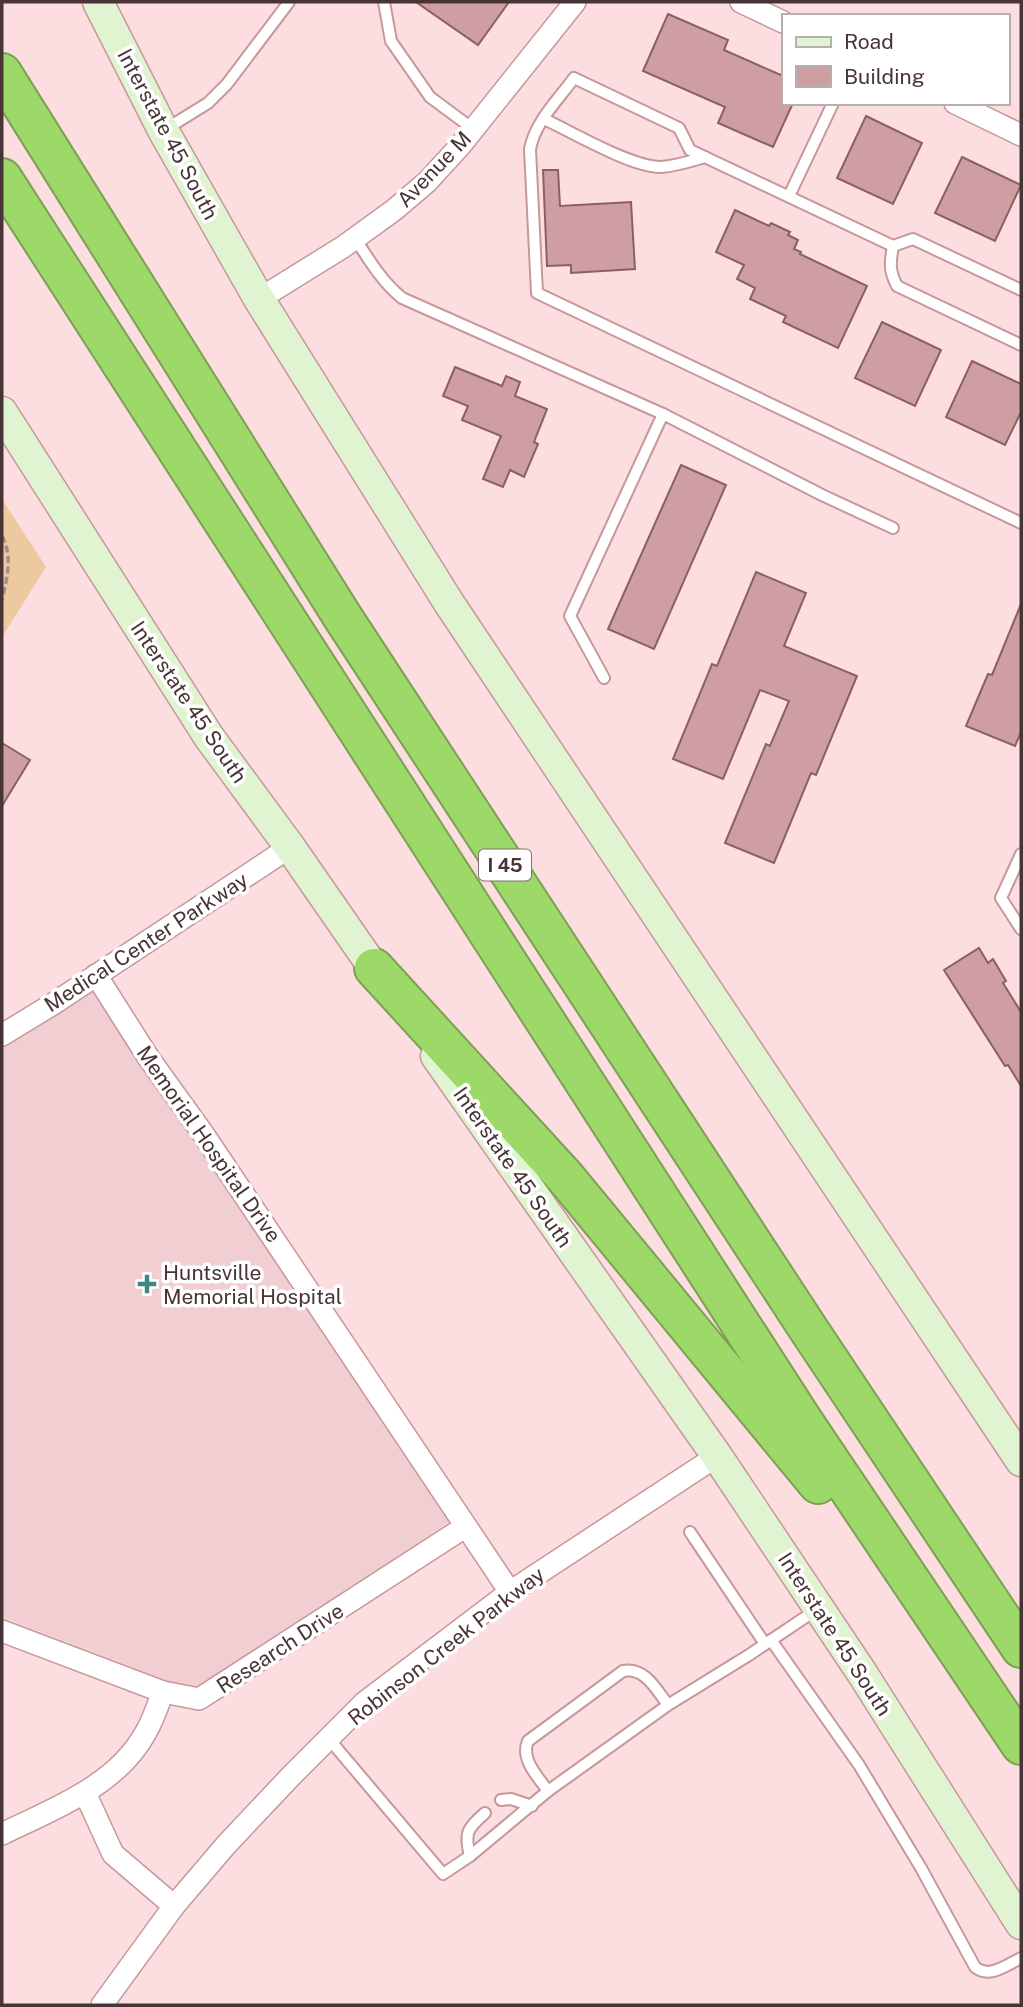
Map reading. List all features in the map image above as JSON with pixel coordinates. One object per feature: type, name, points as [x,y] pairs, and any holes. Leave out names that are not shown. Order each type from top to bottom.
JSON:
[{"type":"highway","name":"I 45","points":[[2,73],[350,628],[1021,1648]]},
{"type":"highway","name":"I 45","points":[[2,178],[803,1421],[1021,1745]]},
{"type":"highway","points":[[374,968],[566,1178],[764,1417],[917,1608],[1021,1763]]},
{"type":"main road","name":"Interstate 45 South","points":[[98,2],[163,130],[259,299],[449,603],[1021,1461]]},
{"type":"main road","name":"Interstate 45 South","points":[[2,412],[209,737],[290,847],[717,1456],[862,1673],[1021,1924]]},
{"type":"street","name":"Avenue M","points":[[259,299],[303,273],[394,211],[427,182],[575,2]]},
{"type":"street","points":[[741,2],[782,22]]},
{"type":"street","points":[[959,105],[1021,135]]},
{"type":"street","name":"Medical Center Parkway","points":[[2,1035],[290,847]]},
{"type":"street","name":"Memorial Hospital Drive","points":[[96,975],[148,1058],[305,1283],[510,1592]]},
{"type":"street","name":"Robinson Creek Parkway","points":[[102,2005],[174,1906],[226,1845],[365,1703],[510,1592],[717,1456]]},
{"type":"street","name":"Research Drive","points":[[2,1631],[163,1692],[199,1699],[465,1527]]},
{"type":"street","points":[[2,1834],[85,1793],[122,1765],[146,1733],[163,1692]]},
{"type":"street","points":[[85,1793],[113,1854],[174,1906]]},
{"type":"lane","points":[[163,130],[208,103],[227,84],[289,2]]},
{"type":"lane","points":[[384,2],[391,41],[430,97],[473,129]]},
{"type":"lane","points":[[1021,290],[913,239],[893,246],[690,150],[679,128],[574,78],[536,129],[530,149],[537,293],[1021,523]]},
{"type":"lane","points":[[789,196],[832,105]]},
{"type":"lane","points":[[544,119],[639,164],[661,167],[705,157]]},
{"type":"lane","points":[[355,238],[380,277],[402,298],[663,414],[893,528]]},
{"type":"lane","points":[[893,246],[890,263],[897,286],[1021,345]]},
{"type":"lane","points":[[604,678],[569,616],[663,414]]},
{"type":"lane","points":[[1021,854],[1001,898],[1021,929]]},
{"type":"lane","points":[[690,1532],[859,1765],[921,1868],[975,1968],[990,1973],[1021,1958]]},
{"type":"lane","points":[[329,1739],[443,1874],[470,1856],[548,1791],[668,1704],[819,1608]]},
{"type":"lane","points":[[548,1791],[526,1758],[525,1747],[528,1741],[623,1671],[635,1670],[646,1677],[668,1704]]},
{"type":"lane","points":[[501,1800],[511,1799],[532,1806]]},
{"type":"lane","points":[[470,1856],[466,1839],[468,1831],[485,1813]]},
{"type":"path","points":[[2,536],[10,566],[2,600]]},
{"type":"shaded area","points":[[2,499],[46,567],[2,637]]},
{"type":"shaded area","name":"Huntsville Memorial Hospital","points":[[95,986],[449,1522],[200,1693],[2,1617],[2,1045]]},
{"type":"building","points":[[416,2],[509,2],[478,45]]},
{"type":"building","points":[[668,14],[728,40],[724,50],[782,76],[782,105],[792,105],[773,147],[718,123],[725,107],[643,71]]},
{"type":"building","points":[[866,116],[922,143],[893,204],[837,178]]},
{"type":"building","points":[[962,157],[1021,185],[995,241],[935,213]]},
{"type":"building","points":[[543,170],[558,170],[560,206],[631,202],[635,269],[571,273],[571,265],[547,266]]},
{"type":"building","points":[[735,210],[769,226],[771,223],[790,232],[788,235],[798,240],[794,249],[801,252],[800,254],[867,286],[838,348],[783,322],[786,316],[750,299],[755,288],[737,279],[744,265],[716,252]]},
{"type":"building","points":[[882,322],[941,350],[915,406],[855,378]]},
{"type":"building","points":[[972,361],[1021,384],[1021,412],[1005,445],[946,417]]},
{"type":"building","points":[[455,367],[502,386],[506,376],[520,382],[515,396],[547,409],[534,442],[538,444],[524,477],[510,470],[503,487],[483,479],[501,436],[462,420],[468,406],[443,396]]},
{"type":"building","points":[[681,465],[726,485],[654,649],[608,629]]},
{"type":"building","points":[[756,572],[806,593],[784,646],[857,676],[816,775],[811,773],[774,863],[725,843],[766,744],[770,746],[789,701],[760,690],[723,779],[673,759],[712,664],[717,666]]},
{"type":"building","points":[[1021,604],[1021,732],[1015,746],[966,726],[988,674],[992,675]]},
{"type":"building","points":[[2,743],[30,760],[2,806]]},
{"type":"building","points":[[979,948],[988,963],[993,959],[1006,981],[1003,983],[1021,1012],[1021,1086],[1008,1065],[1005,1066],[944,970]]},
{"type":"place","name":"Huntsville Memorial Hospital","points":[[147,1284]]}]
